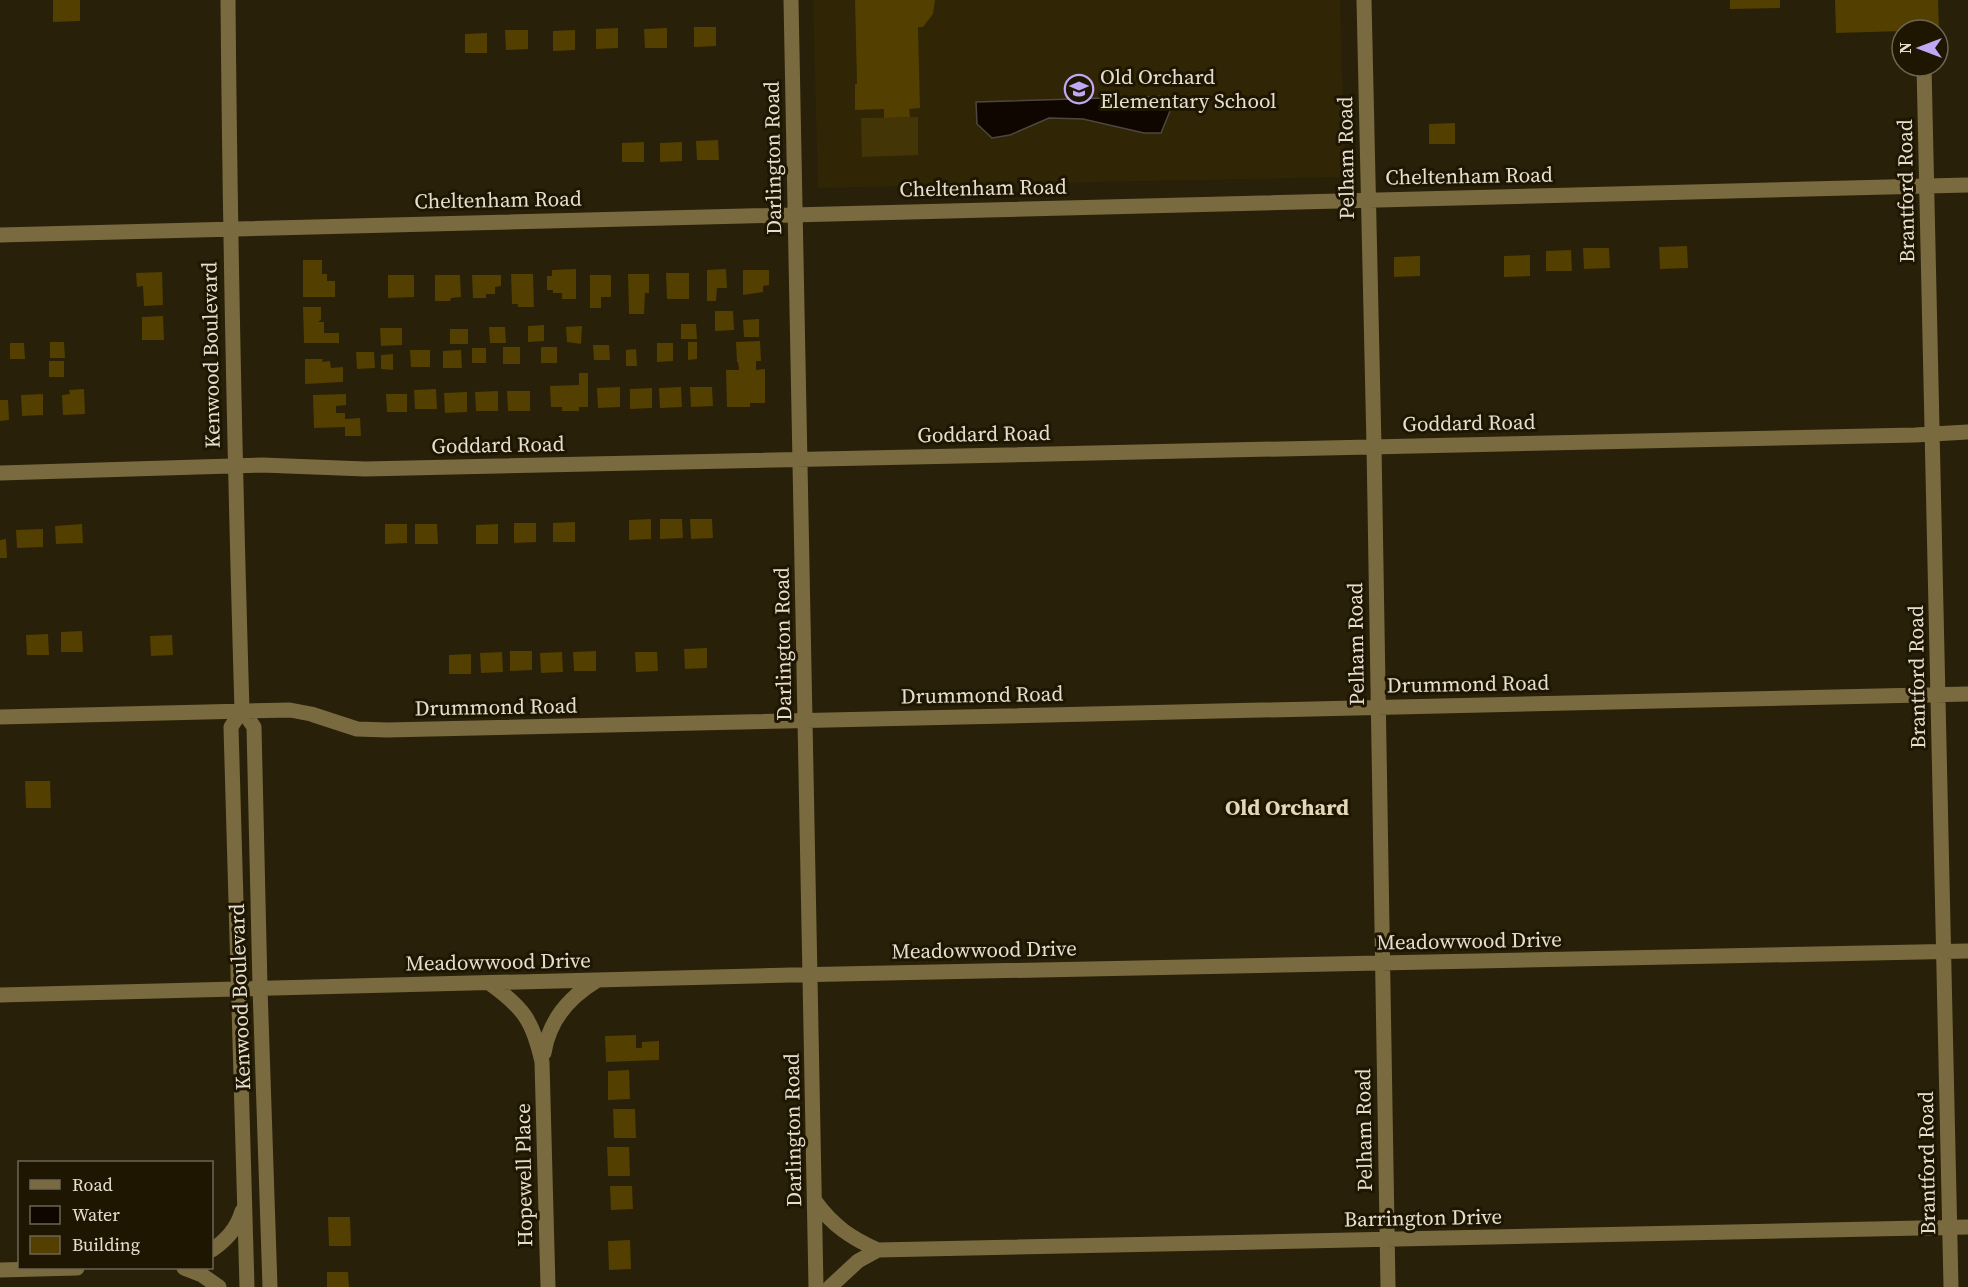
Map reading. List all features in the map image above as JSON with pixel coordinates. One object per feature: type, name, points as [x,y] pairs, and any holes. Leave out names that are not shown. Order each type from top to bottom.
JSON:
[{"type":"street","name":"Kenwood Boulevard","points":[[228,0],[234,466],[242,710],[254,727],[270,1287]]},
{"type":"street","name":"Darlington Road","points":[[791,0],[816,1287]]},
{"type":"street","name":"Pelham Road","points":[[1364,0],[1388,1287]]},
{"type":"street","name":"Brantford Road","points":[[1924,78],[1951,1287]]},
{"type":"street","name":"Cheltenham Road","points":[[0,235],[1968,185]]},
{"type":"street","name":"Goddard Road","points":[[0,473],[234,466],[365,469],[1968,432]]},
{"type":"street","name":"Drummond Road","points":[[0,717],[290,710],[311,714],[357,729],[387,730],[1968,694]]},
{"type":"street","name":"Kenwood Boulevard","points":[[242,710],[231,727],[247,1287]]},
{"type":"street","name":"Meadowwood Drive","points":[[0,995],[260,987],[1968,951]]},
{"type":"street","name":"Hopewell Place","points":[[542,1062],[546,1038],[564,1006],[582,989],[598,980]]},
{"type":"street","name":"Hopewell Place","points":[[489,983],[517,1004],[529,1020],[537,1038],[542,1062],[548,1287]]},
{"type":"street","name":"Barrington Drive","points":[[815,1201],[827,1219],[855,1240],[878,1250],[1968,1227]]},
{"type":"street","points":[[213,1249],[231,1234],[239,1220],[244,1203],[268,1202]]},
{"type":"street","points":[[830,1287],[858,1262],[878,1250]]},
{"type":"street","points":[[0,1270],[38,1269]]},
{"type":"street","points":[[187,1269],[202,1275],[219,1287]]},
{"type":"shaded area","name":"Old Orchard Elementary School","points":[[813,0],[1340,0],[1345,177],[818,188]]},
{"type":"shaded area","points":[[918,117],[918,155],[862,157],[861,118]]},
{"type":"water","points":[[1169,96],[1170,111],[1161,133],[1144,133],[1083,119],[1049,118],[1010,135],[992,138],[977,124],[976,102]]},
{"type":"building","points":[[53,0],[80,0],[80,21],[53,22]]},
{"type":"building","points":[[855,0],[935,0],[933,14],[923,27],[918,27],[920,108],[909,109],[910,117],[884,118],[884,109],[855,110],[855,84],[857,84]]},
{"type":"building","points":[[1730,0],[1780,0],[1780,8],[1730,9]]},
{"type":"building","points":[[1835,0],[1938,0],[1939,18],[1890,18],[1890,31],[1836,33]]},
{"type":"building","points":[[694,27],[716,27],[716,46],[694,47]]},
{"type":"building","points":[[618,28],[618,48],[596,49],[596,29]]},
{"type":"building","points":[[667,28],[667,48],[645,48],[644,29]]},
{"type":"building","points":[[505,30],[528,30],[528,49],[506,50]]},
{"type":"building","points":[[575,30],[575,50],[553,51],[553,31]]},
{"type":"building","points":[[487,33],[487,53],[465,53],[465,34]]},
{"type":"building","points":[[1455,123],[1455,144],[1429,144],[1429,124]]},
{"type":"building","points":[[718,140],[719,160],[697,160],[696,141]]},
{"type":"building","points":[[644,142],[644,162],[622,162],[622,143]]},
{"type":"building","points":[[682,142],[682,161],[660,162],[660,143]]},
{"type":"building","points":[[1687,246],[1688,268],[1660,269],[1659,247]]},
{"type":"building","points":[[1583,248],[1609,248],[1610,268],[1584,269]]},
{"type":"building","points":[[1571,250],[1572,271],[1546,271],[1546,251]]},
{"type":"building","points":[[1530,255],[1530,276],[1504,277],[1504,256]]},
{"type":"building","points":[[1420,256],[1420,276],[1394,277],[1394,257]]},
{"type":"building","points":[[303,260],[322,260],[322,274],[327,274],[327,281],[335,281],[335,297],[303,297]]},
{"type":"building","points":[[576,269],[576,299],[562,299],[562,293],[547,290],[547,276],[552,276],[552,270]]},
{"type":"building","points":[[726,269],[727,288],[717,288],[716,301],[707,301],[707,270]]},
{"type":"building","points":[[743,270],[769,270],[769,285],[763,286],[763,292],[743,295]]},
{"type":"building","points":[[162,272],[163,305],[144,306],[143,286],[137,287],[136,273]]},
{"type":"building","points":[[666,273],[689,273],[689,299],[667,299]]},
{"type":"building","points":[[511,274],[533,274],[534,307],[518,307],[518,304],[512,304]]},
{"type":"building","points":[[628,274],[649,274],[649,293],[645,293],[644,314],[629,314]]},
{"type":"building","points":[[388,275],[414,275],[414,297],[388,298]]},
{"type":"building","points":[[435,275],[460,275],[461,297],[451,298],[450,301],[435,301]]},
{"type":"building","points":[[472,275],[501,275],[501,286],[495,287],[495,294],[486,294],[486,298],[473,298]]},
{"type":"building","points":[[590,275],[611,275],[611,297],[601,297],[601,308],[590,308]]},
{"type":"building","points":[[303,307],[321,307],[321,320],[318,322],[324,322],[324,333],[339,333],[339,343],[304,343]]},
{"type":"building","points":[[715,311],[733,311],[734,330],[715,331]]},
{"type":"building","points":[[163,316],[164,340],[142,340],[142,317]]},
{"type":"building","points":[[759,319],[759,337],[744,337],[743,320]]},
{"type":"building","points":[[681,324],[696,324],[697,339],[681,339]]},
{"type":"building","points":[[544,325],[544,341],[528,342],[528,326]]},
{"type":"building","points":[[582,326],[581,344],[567,342],[566,327]]},
{"type":"building","points":[[489,327],[505,327],[506,343],[490,343]]},
{"type":"building","points":[[380,328],[402,328],[402,345],[381,346]]},
{"type":"building","points":[[450,329],[468,329],[468,344],[450,344]]},
{"type":"building","points":[[760,341],[761,361],[756,361],[756,370],[765,369],[765,403],[750,403],[750,407],[727,407],[726,370],[739,370],[736,342]]},
{"type":"building","points":[[50,342],[64,342],[65,358],[50,358]]},
{"type":"building","points":[[688,342],[697,342],[697,359],[688,360]]},
{"type":"building","points":[[10,343],[24,343],[25,359],[10,359]]},
{"type":"building","points":[[657,343],[673,343],[673,361],[657,362]]},
{"type":"building","points":[[593,345],[609,345],[610,360],[594,360]]},
{"type":"building","points":[[503,347],[520,347],[520,364],[503,364]]},
{"type":"building","points":[[541,347],[557,347],[557,363],[541,363]]},
{"type":"building","points":[[472,348],[486,348],[486,363],[472,363]]},
{"type":"building","points":[[636,349],[637,366],[626,366],[626,350]]},
{"type":"building","points":[[410,350],[430,350],[430,367],[411,367]]},
{"type":"building","points":[[461,350],[462,368],[443,368],[443,351]]},
{"type":"building","points":[[356,352],[374,352],[375,368],[357,369]]},
{"type":"building","points":[[393,354],[393,370],[381,369],[381,355]]},
{"type":"building","points":[[305,359],[323,359],[322,362],[330,361],[331,368],[343,367],[343,382],[305,384]]},
{"type":"building","points":[[49,361],[64,361],[64,377],[49,377]]},
{"type":"building","points":[[579,373],[588,373],[588,407],[579,407],[579,411],[562,411],[562,407],[551,407],[550,386],[579,385]]},
{"type":"building","points":[[620,387],[620,407],[598,408],[597,388]]},
{"type":"building","points":[[681,387],[682,407],[660,408],[659,388]]},
{"type":"building","points":[[690,387],[712,387],[713,406],[691,407]]},
{"type":"building","points":[[652,388],[652,408],[630,409],[630,389]]},
{"type":"building","points":[[84,389],[85,414],[63,415],[62,395],[70,394],[69,390]]},
{"type":"building","points":[[436,389],[437,409],[415,409],[414,390]]},
{"type":"building","points":[[498,391],[498,411],[476,411],[475,392]]},
{"type":"building","points":[[507,391],[530,391],[530,411],[508,411]]},
{"type":"building","points":[[467,392],[467,412],[445,413],[444,393]]},
{"type":"building","points":[[43,394],[43,415],[22,416],[21,395]]},
{"type":"building","points":[[346,394],[346,405],[336,406],[336,413],[345,413],[345,419],[360,418],[361,436],[345,436],[345,427],[314,428],[313,395]]},
{"type":"building","points":[[386,394],[407,394],[407,412],[387,412]]},
{"type":"building","points":[[0,400],[8,400],[9,420],[0,421]]},
{"type":"building","points":[[651,519],[651,539],[629,540],[629,520]]},
{"type":"building","points":[[660,519],[682,519],[683,538],[660,539]]},
{"type":"building","points":[[690,519],[712,519],[713,538],[691,539]]},
{"type":"building","points":[[575,522],[575,542],[553,542],[553,523]]},
{"type":"building","points":[[514,523],[536,523],[536,542],[514,543]]},
{"type":"building","points":[[82,524],[83,543],[56,544],[55,526]]},
{"type":"building","points":[[385,524],[407,524],[407,543],[385,544]]},
{"type":"building","points":[[415,524],[437,524],[438,544],[415,544]]},
{"type":"building","points":[[498,524],[498,544],[476,544],[476,525]]},
{"type":"building","points":[[43,529],[43,547],[17,548],[16,530]]},
{"type":"building","points":[[6,539],[7,558],[0,558],[0,540]]},
{"type":"building","points":[[82,631],[83,652],[61,652],[61,632]]},
{"type":"building","points":[[48,634],[49,655],[27,655],[26,635]]},
{"type":"building","points":[[172,635],[173,655],[151,656],[150,636]]},
{"type":"building","points":[[707,648],[707,668],[685,669],[684,649]]},
{"type":"building","points":[[510,651],[532,651],[532,670],[510,671]]},
{"type":"building","points":[[596,651],[596,671],[574,671],[573,652]]},
{"type":"building","points":[[502,652],[503,672],[481,673],[480,653]]},
{"type":"building","points":[[562,652],[563,672],[541,673],[540,653]]},
{"type":"building","points":[[635,652],[657,652],[658,671],[636,672]]},
{"type":"building","points":[[471,654],[471,674],[449,674],[449,655]]},
{"type":"building","points":[[25,781],[50,781],[51,808],[26,808]]},
{"type":"building","points":[[636,1035],[636,1048],[642,1048],[642,1042],[659,1041],[659,1060],[606,1062],[605,1036]]},
{"type":"building","points":[[629,1070],[630,1099],[608,1100],[608,1071]]},
{"type":"building","points":[[613,1109],[635,1109],[636,1138],[614,1138]]},
{"type":"building","points":[[607,1147],[629,1147],[630,1176],[608,1176]]},
{"type":"building","points":[[610,1186],[632,1186],[633,1209],[611,1210]]},
{"type":"building","points":[[328,1217],[350,1217],[351,1246],[329,1246]]},
{"type":"building","points":[[630,1240],[631,1269],[609,1270],[608,1241]]},
{"type":"building","points":[[327,1272],[348,1272],[349,1287],[327,1287]]},
{"type":"place","name":"Old Orchard Elementary School","points":[[1079,89]]},
{"type":"district","name":"Old Orchard","points":[[1287,807]]}]
